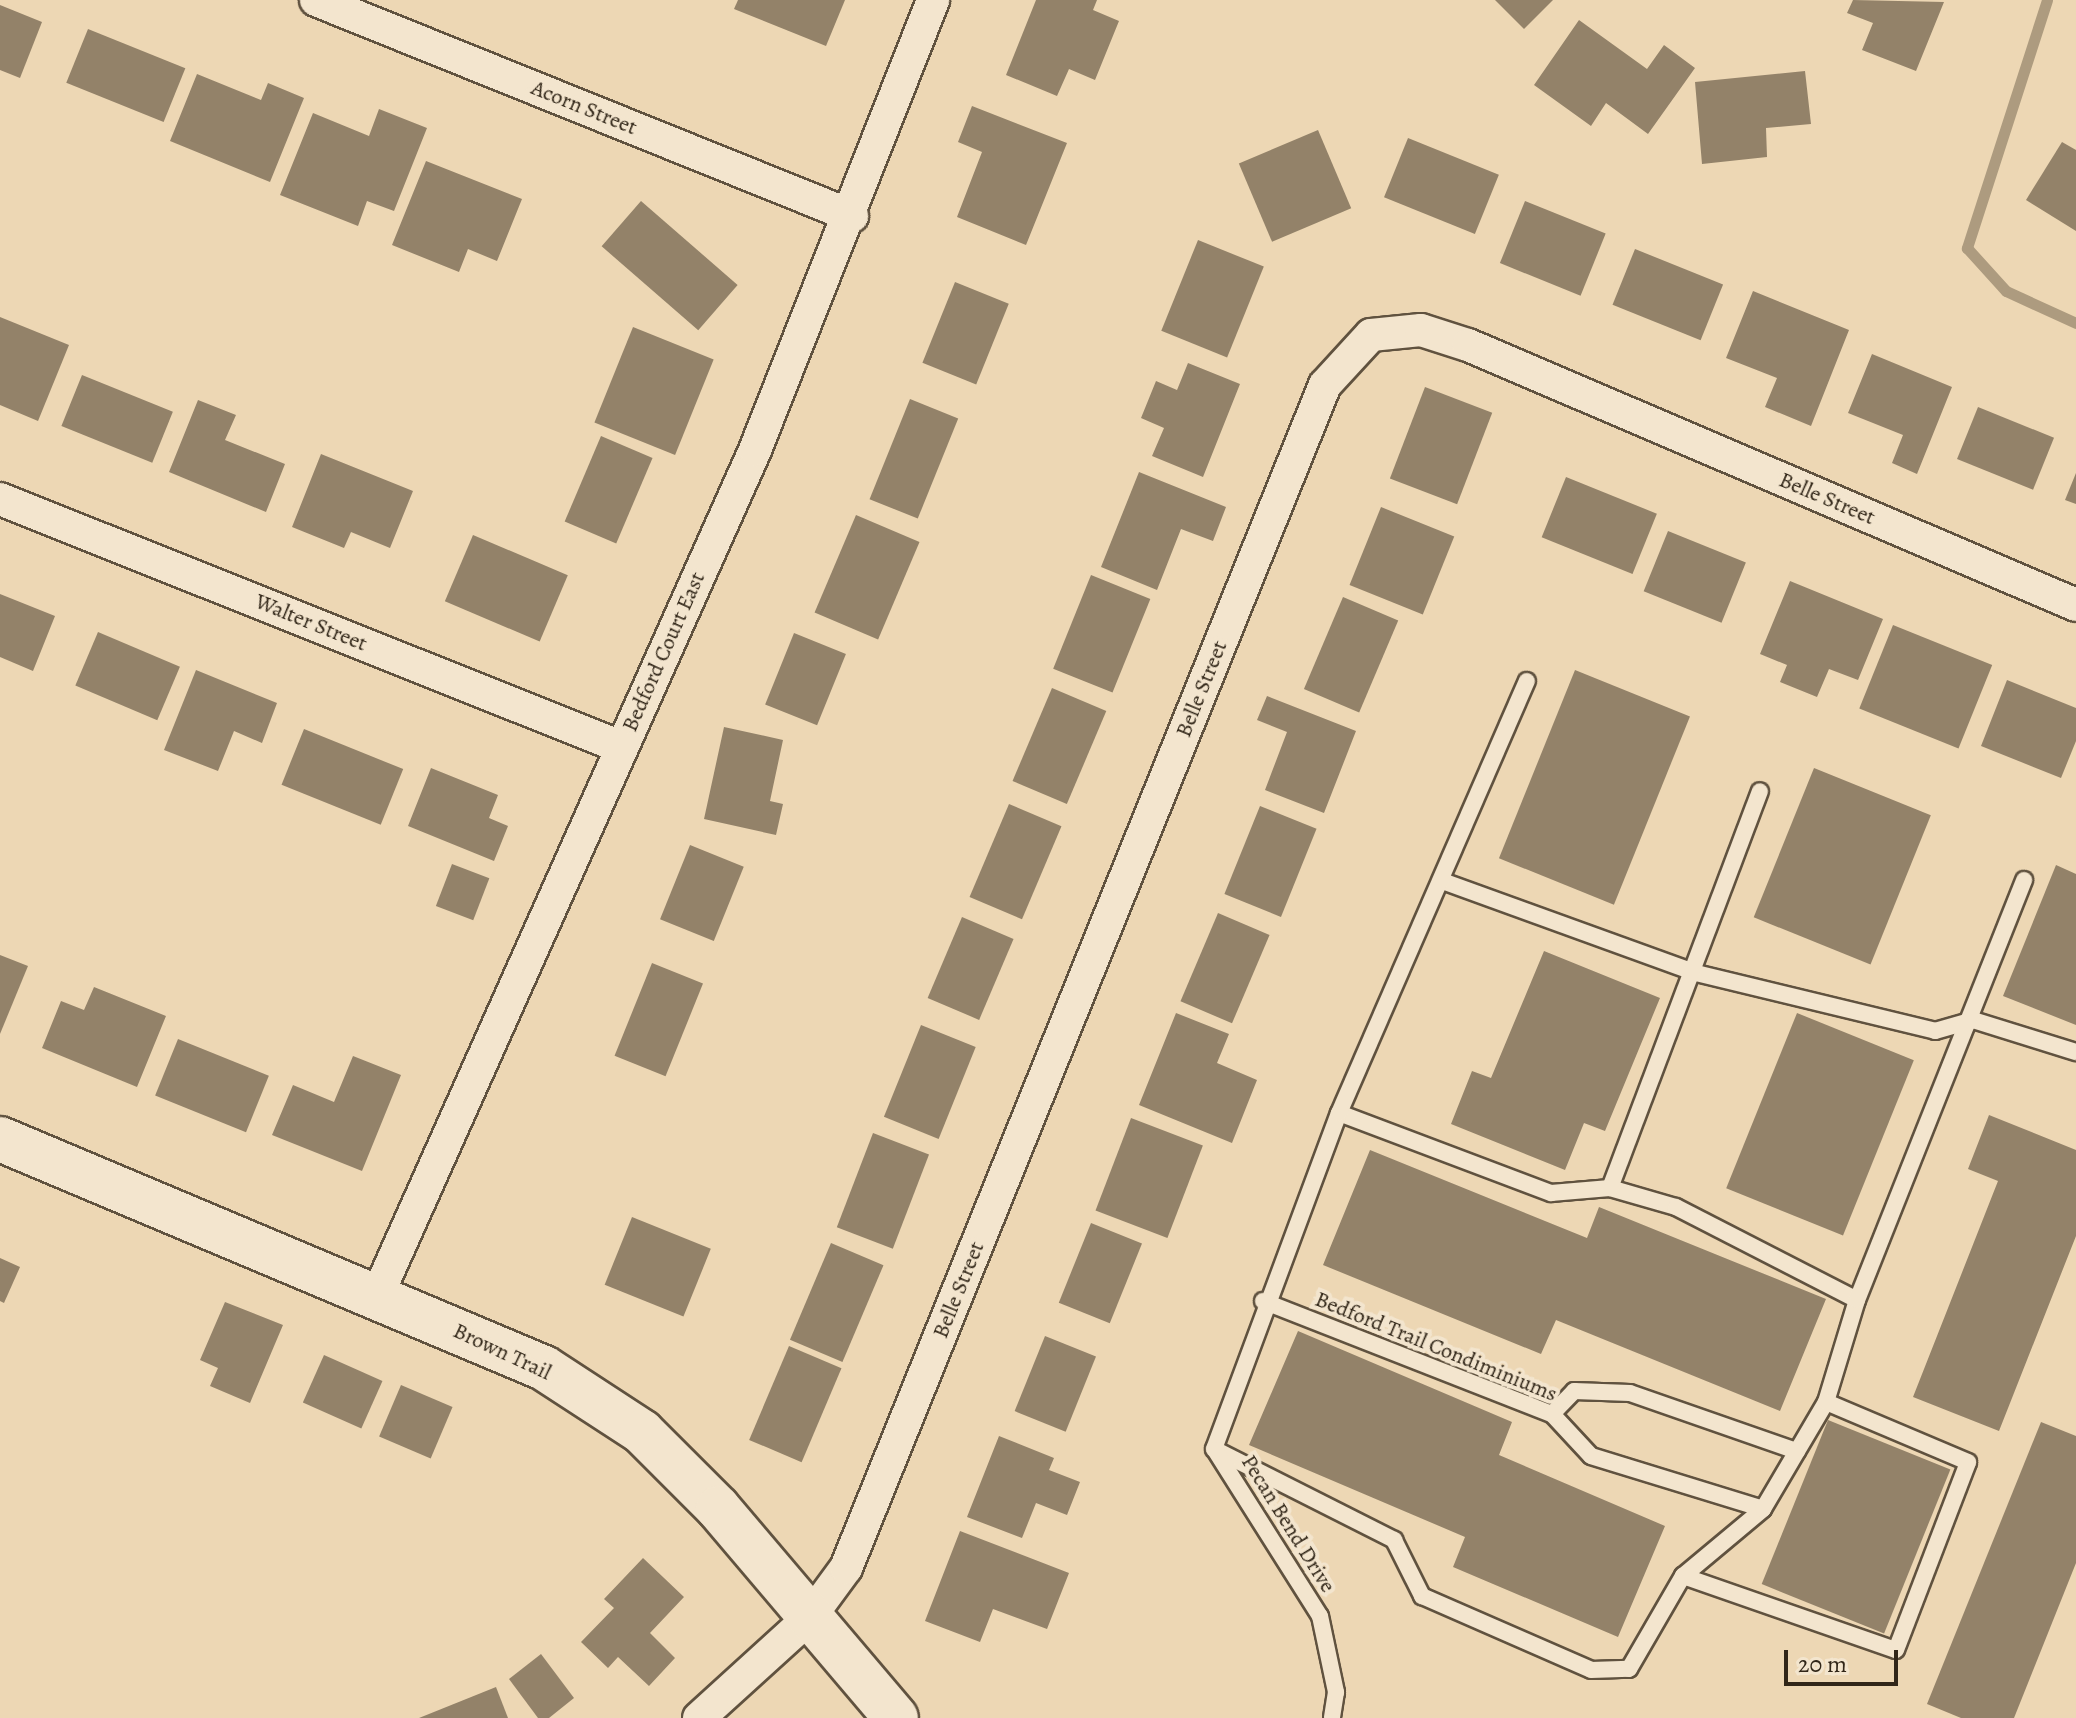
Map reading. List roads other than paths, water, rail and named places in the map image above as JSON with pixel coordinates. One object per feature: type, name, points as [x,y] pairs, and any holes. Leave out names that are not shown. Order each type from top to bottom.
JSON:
[{"type":"street","name":"Acorn Street","points":[[316,0],[852,216]]},
{"type":"street","name":"Bedford Court East","points":[[377,1296],[852,216],[933,0]]},
{"type":"street","name":"Belle Street","points":[[699,1718],[810,1617],[846,1568],[1325,385],[1371,335],[1421,330],[1468,345],[2076,605]]},
{"type":"street","name":"Walter Street","points":[[0,499],[621,747]]},
{"type":"street","name":"Brown Trail","points":[[0,1139],[544,1368],[642,1432],[810,1617],[896,1718]]},
{"type":"lane","points":[[1527,681],[1445,882],[1339,1113],[1263,1301],[1214,1449],[1394,1540],[1422,1596],[1475,1623],[1591,1670],[1629,1669],[1683,1576],[1763,1509],[1826,1402],[1857,1300],[1973,1020],[2024,880]]},
{"type":"lane","points":[[1610,1188],[1696,973],[1760,791]]},
{"type":"lane","points":[[1445,882],[1696,973],[1935,1031],[1973,1020],[2076,1052]]},
{"type":"lane","points":[[1339,1113],[1551,1193],[1610,1188],[1676,1207],[1857,1300]]},
{"type":"lane","name":"Bedford Trail Condiminiums","points":[[1263,1301],[1552,1414],[1591,1456],[1763,1509]]},
{"type":"lane","points":[[1552,1414],[1574,1391],[1630,1393],[1797,1451]]},
{"type":"lane","points":[[1683,1576],[1896,1650],[1968,1462],[1826,1402]]},
{"type":"lane","name":"Pecan Bend Drive","points":[[1214,1449],[1320,1616],[1336,1692],[1332,1718]]},
{"type":"waterway","points":[[2047,0],[1967,248],[2006,291],[2076,323]]}]
